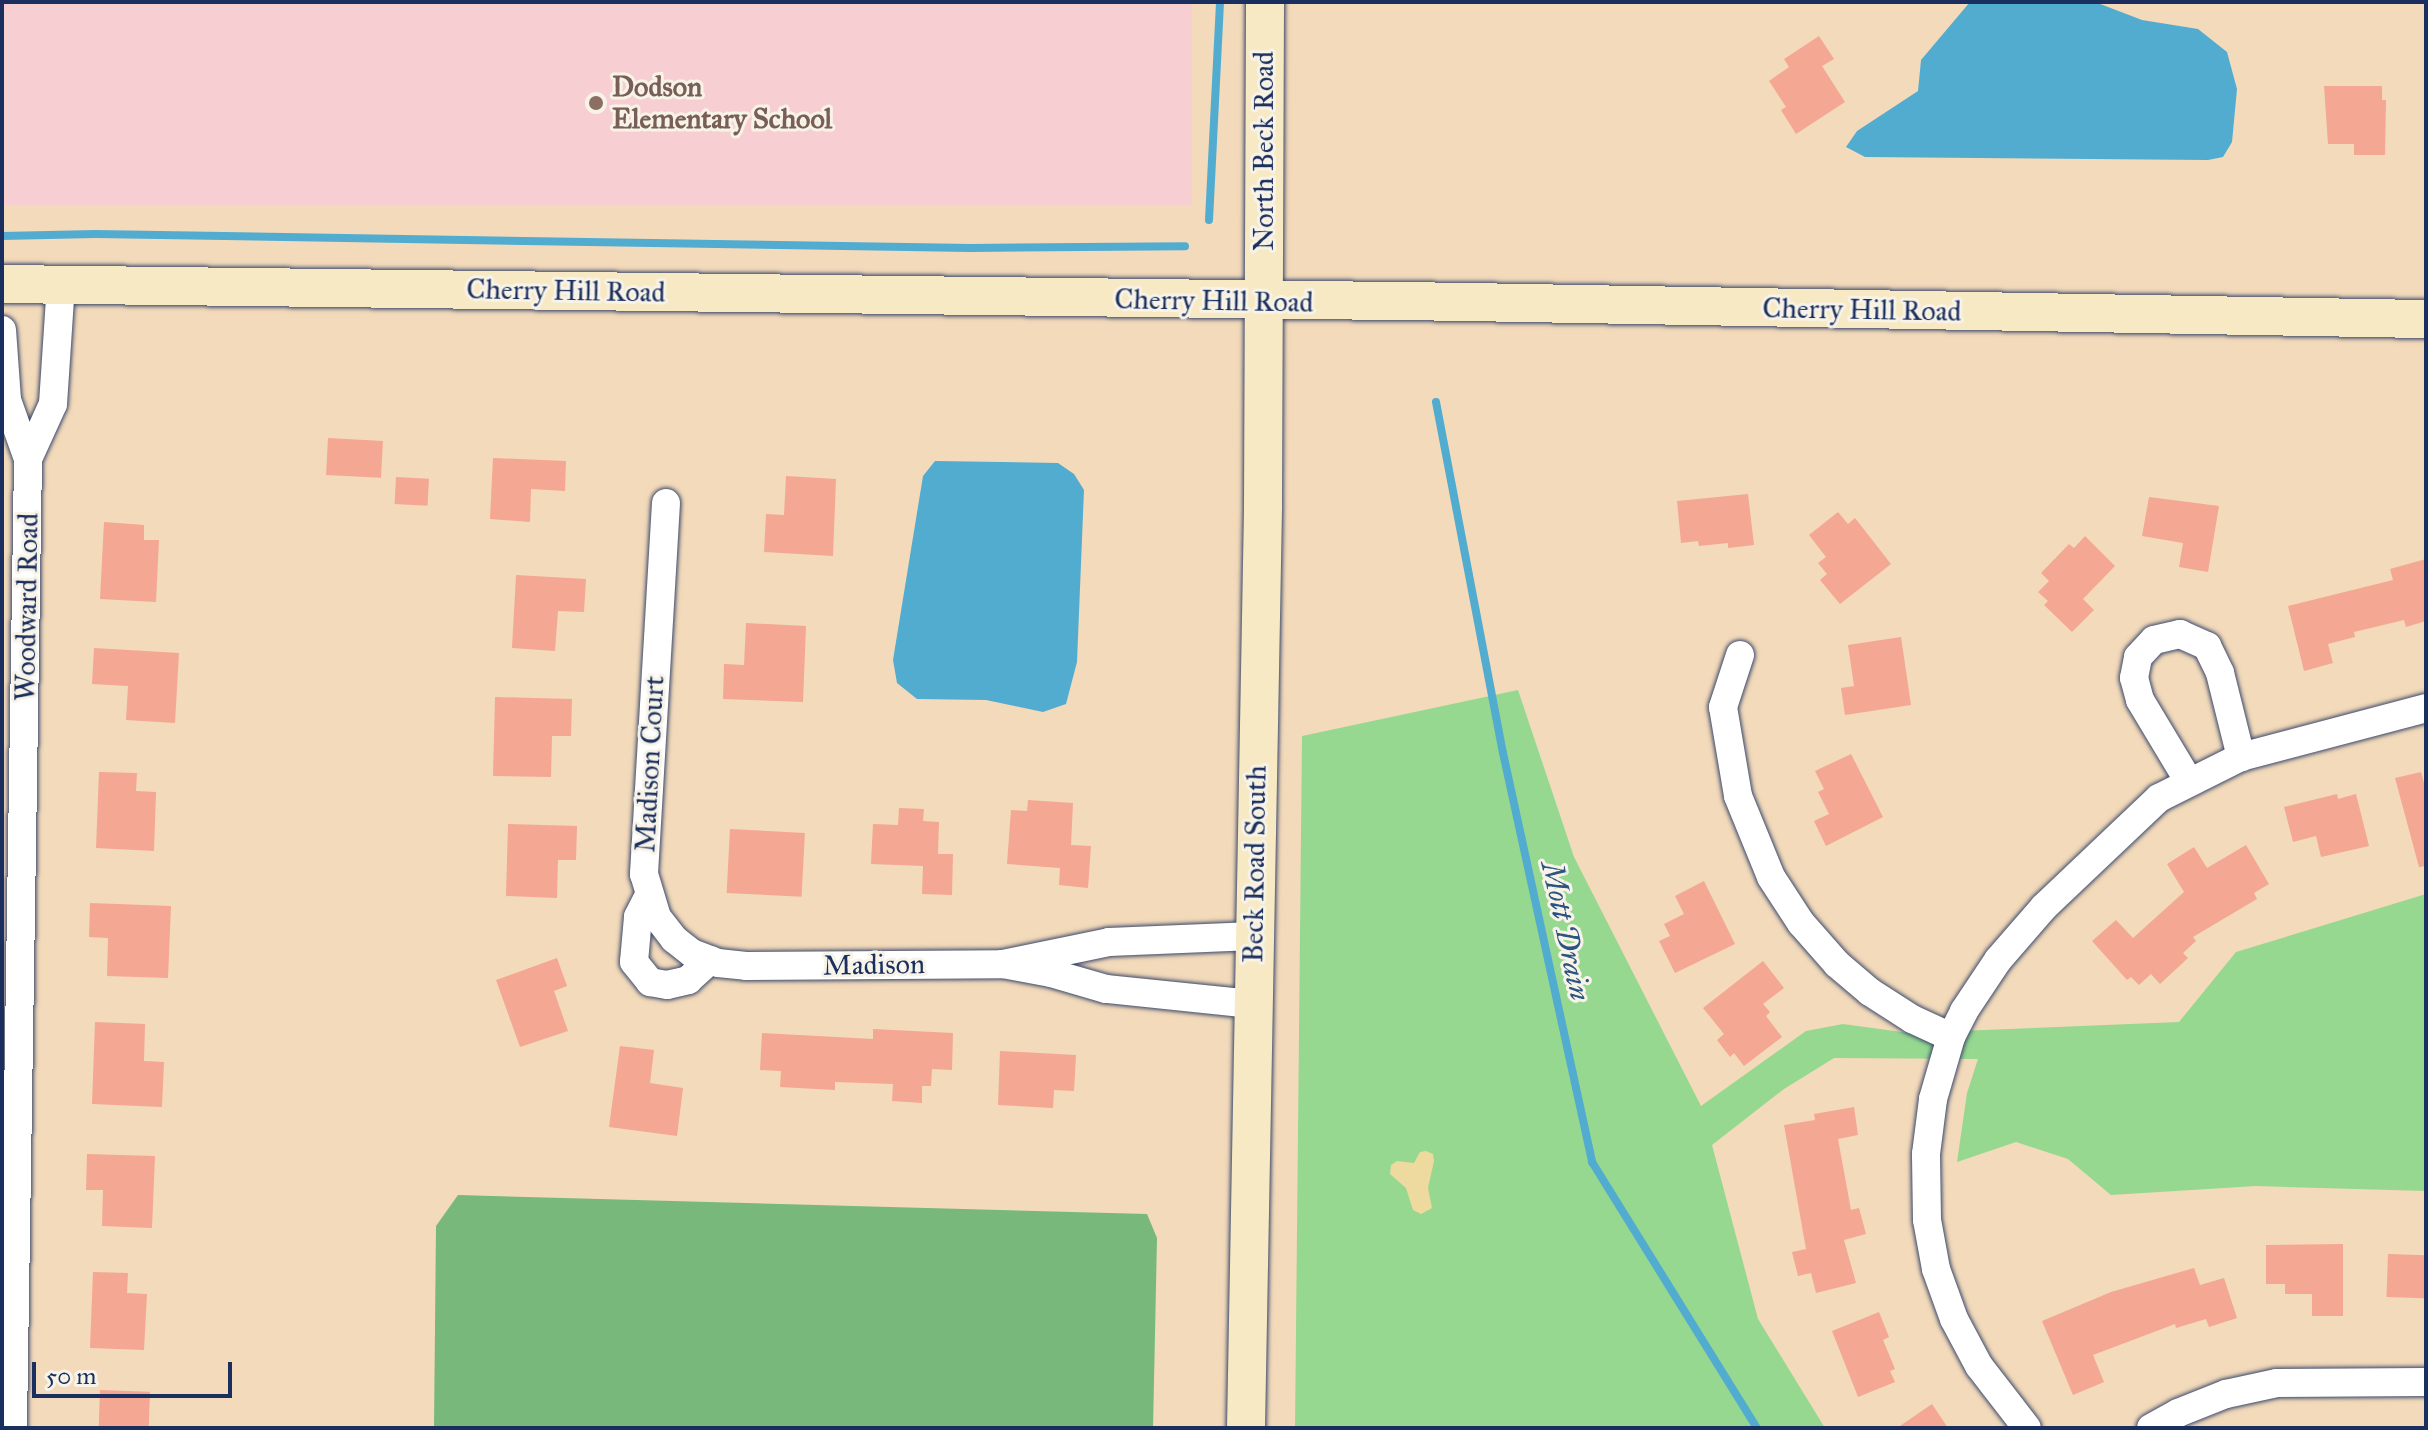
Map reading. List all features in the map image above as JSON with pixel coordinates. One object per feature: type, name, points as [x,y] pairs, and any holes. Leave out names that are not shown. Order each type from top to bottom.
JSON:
[{"type":"main road","name":"North Beck Road","points":[[1264,300],[1265,2]]},
{"type":"main road","name":"Cherry Hill Road","points":[[2,284],[2426,319]]},
{"type":"main road","name":"Beck Road South","points":[[1246,1428],[1264,300]]},
{"type":"street","name":"Woodward Road","points":[[28,459],[53,404],[61,285]]},
{"type":"street","name":"Woodward Road","points":[[2,330],[7,400],[28,459],[13,927],[13,1428]]},
{"type":"street","name":"Madison Court","points":[[666,503],[644,874],[648,897],[657,917],[674,939],[710,960],[746,966]]},
{"type":"street","points":[[2188,780],[2140,700],[2134,678],[2138,657],[2154,640],[2180,634],[2207,646],[2220,673],[2241,757]]},
{"type":"street","points":[[1740,655],[1723,707],[1738,796],[1771,877],[1801,923],[1837,964],[1870,992],[1912,1019],[1951,1037]]},
{"type":"street","points":[[2027,1428],[1979,1366],[1954,1319],[1936,1269],[1927,1220],[1926,1154],[1933,1099],[1951,1037],[1998,960],[2044,907],[2159,798],[2188,780],[2241,757],[2426,708]]},
{"type":"street","points":[[648,897],[638,917],[634,962],[650,982],[667,985],[688,980],[710,960]]},
{"type":"street","name":"Madison","points":[[1003,964],[1109,942],[1254,936]]},
{"type":"street","name":"Madison","points":[[746,966],[1003,964],[1051,973],[1106,989],[1252,1004]]},
{"type":"street","points":[[2151,1428],[2226,1394],[2277,1383],[2426,1382]]},
{"type":"shaded area","name":"Dodson Elementary School","points":[[2,2],[1192,2],[1192,205],[2,205]]},
{"type":"green space","points":[[1518,690],[1574,857],[1701,1106],[1806,1031],[1843,1024],[1909,1033],[2179,1022],[2236,952],[2426,894],[2426,1191],[2256,1186],[2111,1195],[2068,1159],[2016,1142],[1957,1162],[1967,1093],[1978,1059],[1834,1058],[1784,1089],[1712,1145],[1758,1319],[1825,1428],[1295,1428],[1302,736]]},
{"type":"green space","points":[[458,1195],[1147,1214],[1157,1238],[1153,1428],[434,1428],[436,1226]]},
{"type":"sand","points":[[1420,1152],[1433,1154],[1434,1161],[1428,1188],[1432,1208],[1421,1214],[1413,1210],[1406,1188],[1390,1174],[1391,1165],[1397,1161],[1414,1163]]},
{"type":"water","points":[[1970,2],[2095,2],[2142,20],[2198,29],[2227,52],[2237,89],[2232,142],[2223,157],[2208,160],[1865,157],[1846,147],[1857,131],[1918,91],[1921,60]]},
{"type":"water","points":[[935,461],[1058,463],[1074,474],[1084,490],[1077,662],[1066,704],[1043,712],[986,700],[917,699],[897,683],[893,660],[923,476]]},
{"type":"building","points":[[1819,36],[1834,59],[1822,66],[1845,102],[1796,134],[1781,110],[1786,107],[1769,81],[1789,67],[1784,59]]},
{"type":"building","points":[[2324,86],[2382,86],[2382,100],[2386,100],[2385,155],[2354,155],[2354,144],[2328,144]]},
{"type":"building","points":[[328,438],[383,441],[381,478],[326,475]]},
{"type":"building","points":[[493,458],[566,461],[565,491],[531,489],[530,522],[490,519]]},
{"type":"building","points":[[786,476],[836,479],[833,556],[764,552],[766,514],[784,515]]},
{"type":"building","points":[[396,477],[429,479],[428,506],[395,504]]},
{"type":"building","points":[[1748,494],[1754,545],[1728,548],[1728,543],[1699,546],[1698,541],[1681,543],[1677,501]]},
{"type":"building","points":[[2149,497],[2219,506],[2208,572],[2179,567],[2183,543],[2142,536]]},
{"type":"building","points":[[1838,512],[1848,524],[1855,518],[1891,564],[1840,604],[1820,580],[1827,574],[1818,563],[1826,557],[1809,535]]},
{"type":"building","points":[[104,522],[144,525],[144,540],[159,540],[156,602],[100,599]]},
{"type":"building","points":[[2085,536],[2115,566],[2083,599],[2094,610],[2072,632],[2044,605],[2048,601],[2038,592],[2049,581],[2041,573],[2069,544],[2074,548]]},
{"type":"building","points":[[2426,559],[2426,621],[2406,627],[2404,620],[2354,632],[2355,637],[2328,644],[2333,663],[2304,671],[2288,606],[2393,580],[2390,569]]},
{"type":"building","points":[[516,575],[586,579],[584,612],[558,611],[555,651],[512,648]]},
{"type":"building","points":[[746,623],[806,626],[803,702],[723,699],[724,664],[744,665]]},
{"type":"building","points":[[1901,637],[1911,705],[1845,715],[1841,688],[1854,686],[1848,645]]},
{"type":"building","points":[[94,648],[179,653],[175,723],[126,720],[128,686],[92,684]]},
{"type":"building","points":[[495,697],[572,699],[571,736],[552,736],[551,777],[493,776]]},
{"type":"building","points":[[1851,754],[1883,817],[1826,846],[1814,821],[1829,814],[1818,792],[1824,789],[1815,771]]},
{"type":"building","points":[[99,772],[137,773],[136,791],[156,792],[154,851],[96,848]]},
{"type":"building","points":[[2421,772],[2426,790],[2426,866],[2419,867],[2395,778]]},
{"type":"building","points":[[2337,794],[2338,799],[2356,794],[2369,846],[2321,857],[2316,836],[2293,842],[2284,807]]},
{"type":"building","points":[[1028,800],[1073,803],[1071,845],[1091,846],[1088,888],[1059,885],[1060,868],[1007,864],[1011,810],[1027,811]]},
{"type":"building","points":[[899,808],[924,809],[923,821],[939,822],[938,854],[953,854],[952,895],[922,894],[923,866],[871,864],[873,824],[898,825]]},
{"type":"building","points":[[508,824],[577,826],[576,860],[558,860],[557,898],[506,896]]},
{"type":"building","points":[[730,829],[805,833],[802,897],[727,893]]},
{"type":"building","points":[[2246,845],[2269,884],[2254,893],[2257,899],[2193,937],[2196,941],[2183,953],[2188,958],[2160,984],[2151,974],[2139,985],[2131,977],[2127,980],[2092,941],[2116,920],[2133,938],[2184,892],[2167,864],[2194,847],[2207,868]]},
{"type":"building","points":[[1704,881],[1735,944],[1675,973],[1659,941],[1670,936],[1664,924],[1684,914],[1675,896]]},
{"type":"building","points":[[90,903],[171,906],[168,978],[107,976],[108,938],[89,937]]},
{"type":"building","points":[[557,958],[567,986],[554,991],[568,1031],[520,1047],[496,980]]},
{"type":"building","points":[[1763,961],[1784,988],[1763,1004],[1770,1012],[1766,1016],[1782,1037],[1744,1066],[1734,1053],[1730,1057],[1717,1040],[1724,1034],[1703,1008]]},
{"type":"building","points":[[95,1022],[145,1024],[144,1061],[164,1062],[162,1107],[92,1104]]},
{"type":"building","points":[[873,1029],[953,1033],[952,1070],[932,1069],[931,1086],[922,1086],[922,1103],[892,1101],[893,1084],[835,1082],[835,1090],[780,1087],[781,1071],[760,1070],[762,1033],[873,1039]]},
{"type":"building","points":[[620,1046],[654,1050],[650,1083],[683,1088],[677,1136],[609,1127]]},
{"type":"building","points":[[1000,1051],[1076,1055],[1074,1091],[1054,1090],[1053,1108],[998,1105]]},
{"type":"building","points":[[1854,1107],[1858,1135],[1838,1139],[1851,1210],[1859,1208],[1866,1234],[1844,1240],[1856,1283],[1816,1293],[1811,1273],[1798,1276],[1792,1252],[1806,1249],[1784,1125],[1815,1120],[1814,1114]]},
{"type":"building","points":[[87,1154],[155,1156],[152,1228],[102,1226],[103,1190],[86,1190]]},
{"type":"building","points":[[2343,1244],[2343,1316],[2312,1316],[2312,1294],[2285,1294],[2285,1284],[2266,1284],[2266,1245]]},
{"type":"building","points":[[2388,1254],[2426,1255],[2424,1298],[2386,1297]]},
{"type":"building","points":[[2194,1268],[2200,1285],[2224,1278],[2237,1318],[2209,1327],[2206,1319],[2176,1328],[2175,1324],[2093,1355],[2104,1382],[2073,1395],[2042,1321],[2111,1292]]},
{"type":"building","points":[[93,1272],[128,1273],[127,1293],[147,1294],[144,1350],[90,1348]]},
{"type":"building","points":[[1879,1312],[1889,1337],[1883,1340],[1895,1369],[1890,1371],[1895,1382],[1858,1397],[1832,1331]]},
{"type":"building","points":[[100,1390],[150,1392],[149,1428],[99,1428]]},
{"type":"building","points":[[1932,1404],[1948,1428],[1897,1428]]},
{"type":"waterway","name":"Mott Drain","points":[[1209,220],[1220,2]]},
{"type":"waterway","points":[[2,236],[95,234],[971,248],[1185,246]]},
{"type":"waterway","name":"Mott Drain","points":[[1436,402],[1503,753],[1592,1162],[1757,1428]]},
{"type":"place","name":"Dodson Elementary School","points":[[596,103]]}]
